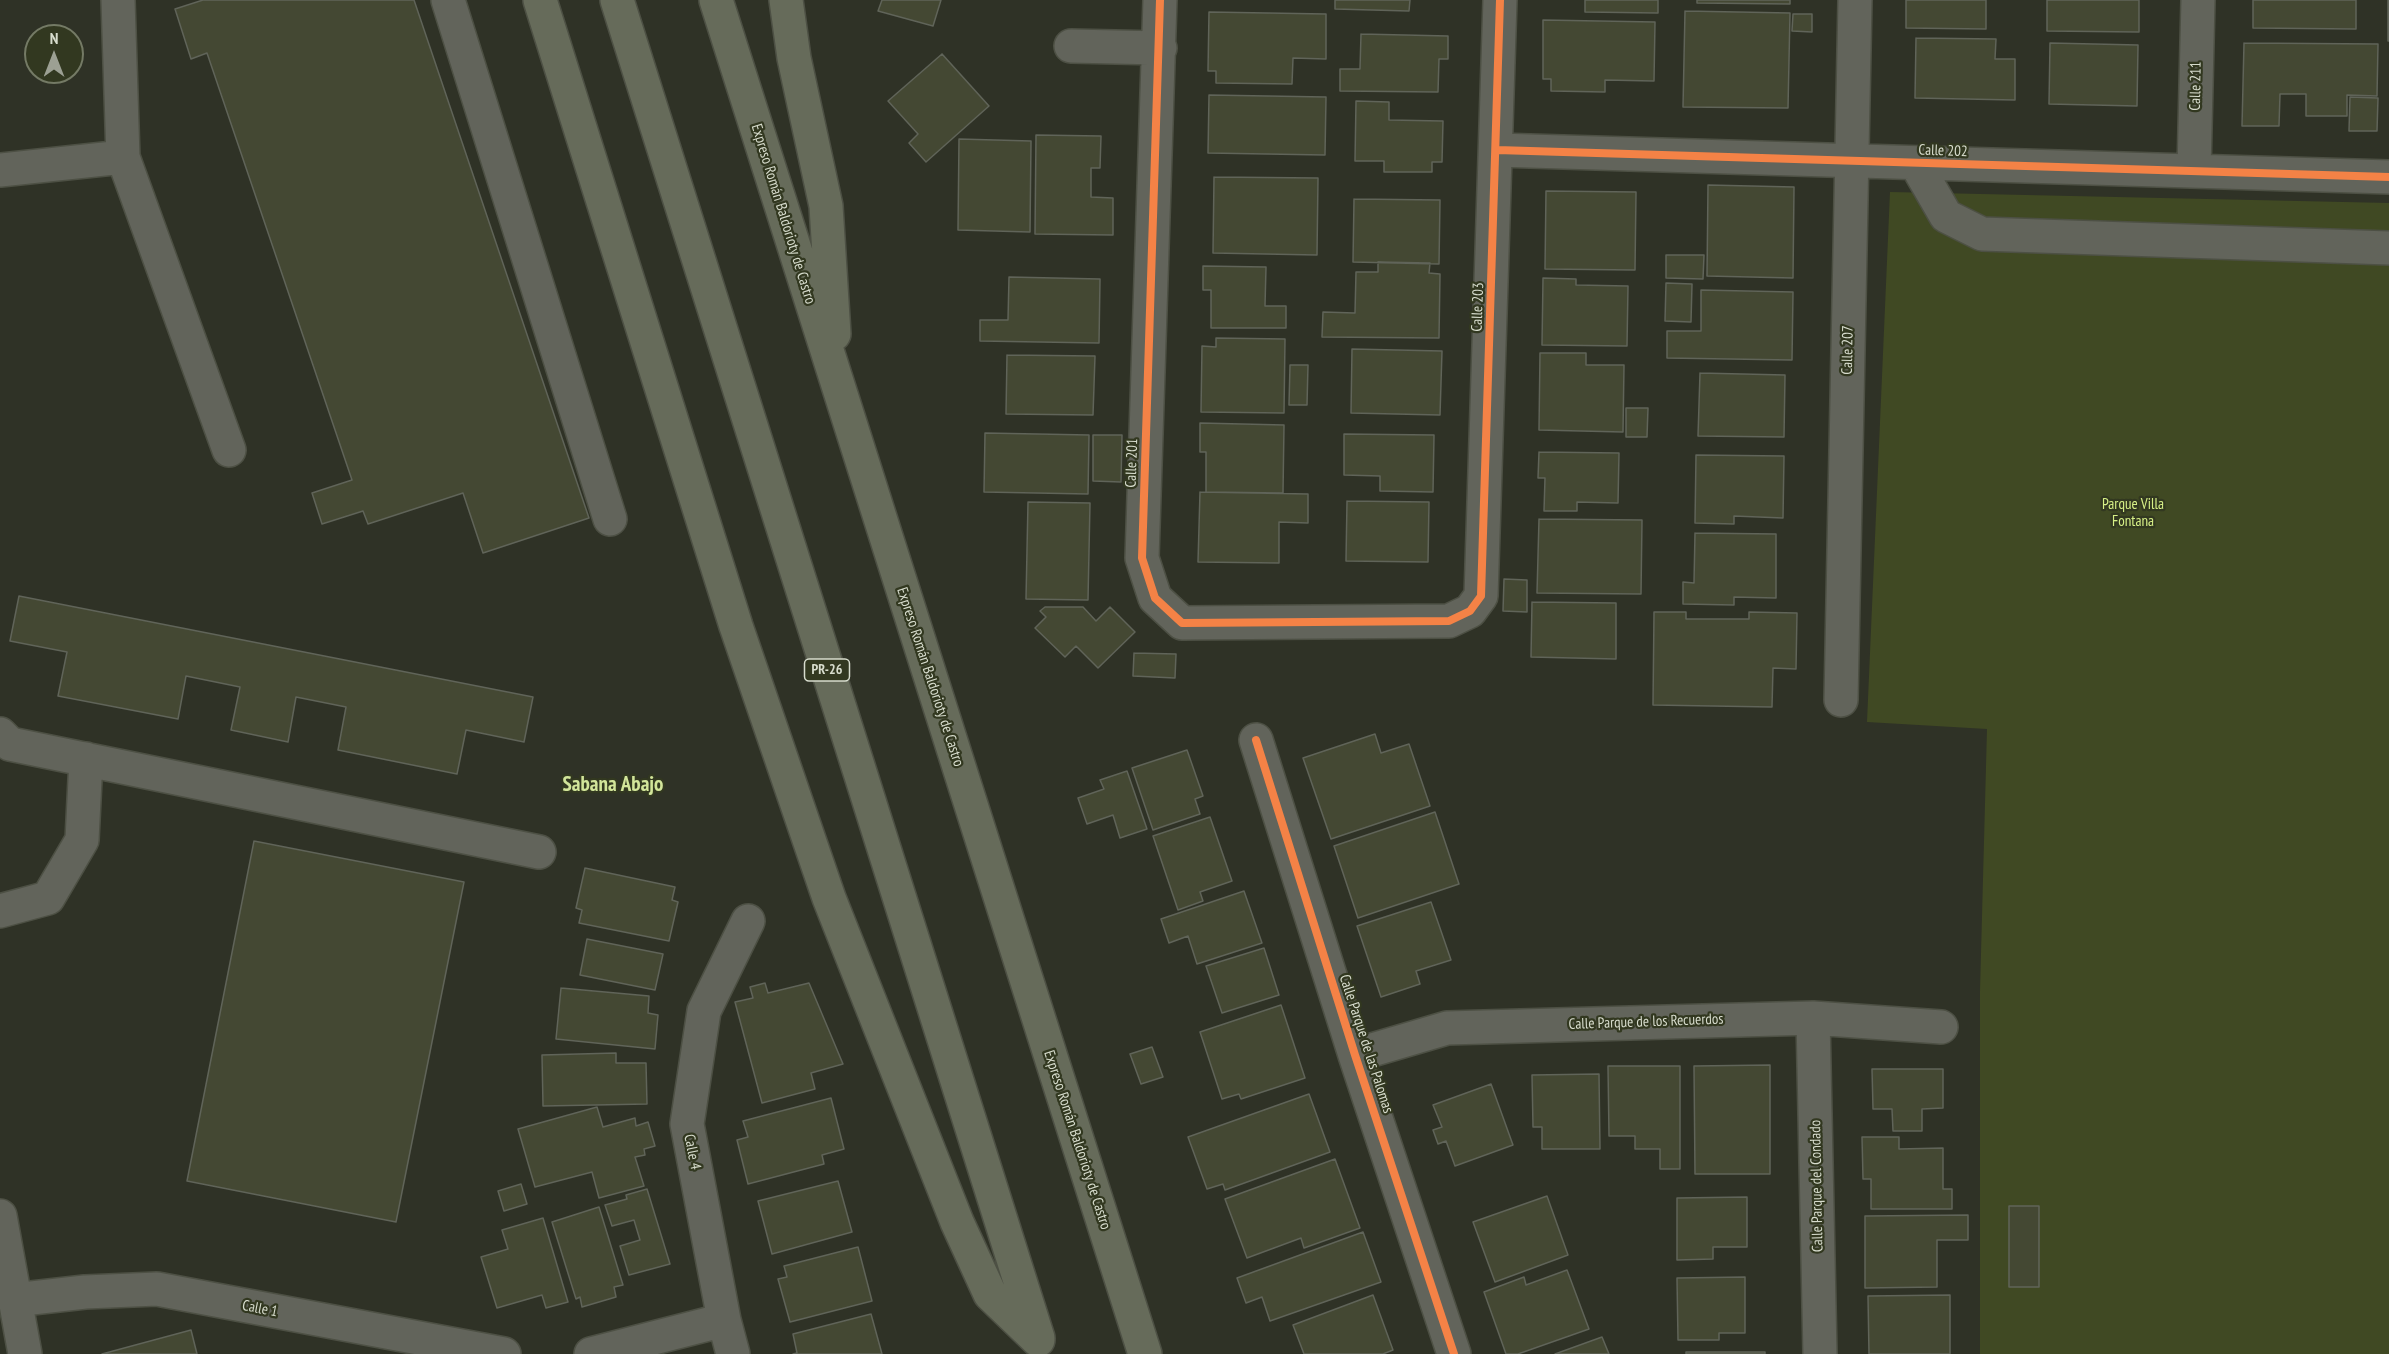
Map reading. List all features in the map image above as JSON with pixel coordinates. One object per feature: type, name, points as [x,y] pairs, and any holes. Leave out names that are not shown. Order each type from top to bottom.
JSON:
[{"type":"highway","points":[[532,0],[555,44]]},
{"type":"highway","points":[[540,0],[736,626],[830,898],[957,1222],[990,1294],[1040,1347]]},
{"type":"highway","name":"PR-26","points":[[617,0],[1040,1347]]},
{"type":"highway","name":"Expreso Román Baldorioty de Castro","points":[[716,0],[1144,1354]]},
{"type":"highway","points":[[786,0],[796,68],[826,206],[837,387]]},
{"type":"street","points":[[118,0],[123,157],[229,450]]},
{"type":"street","points":[[448,0],[610,519]]},
{"type":"street","name":"Calle 201","points":[[1160,0],[1142,558],[1155,598],[1182,623],[1449,621],[1470,611]]},
{"type":"street","name":"Calle 203","points":[[1470,611],[1481,596],[1500,0]]},
{"type":"street","name":"Calle 207","points":[[1841,700],[1855,0]]},
{"type":"street","name":"Calle 211","points":[[2194,171],[2198,0]]},
{"type":"street","points":[[1071,46],[1160,48]]},
{"type":"street","name":"Calle 202","points":[[1497,150],[2389,177]]},
{"type":"street","points":[[0,170],[123,157]]},
{"type":"street","points":[[1916,164],[1946,216],[1982,234],[2389,248]]},
{"type":"street","points":[[0,734],[10,744],[539,852]]},
{"type":"street","name":"Calle Parque de las Palomas","points":[[1256,740],[1354,1055],[1454,1354]]},
{"type":"street","points":[[0,911],[48,898],[82,840],[86,759]]},
{"type":"street","name":"Calle 4","points":[[733,1354],[724,1320],[687,1124],[704,1011],[748,921]]},
{"type":"street","name":"Calle Parque de los Recuerdos","points":[[1354,1055],[1447,1028],[1813,1018],[1941,1027]]},
{"type":"street","name":"Calle Parque del Condado","points":[[1813,1018],[1820,1354]]},
{"type":"street","points":[[0,1216],[14,1300],[15,1342]]},
{"type":"street","name":"Calle 1","points":[[14,1300],[85,1292],[157,1289],[409,1346],[504,1354]]},
{"type":"street","points":[[591,1354],[724,1320]]},
{"type":"green space","name":"Parque Villa Fontana","points":[[1890,192],[2389,203],[2389,1354],[1980,1354],[1980,991],[1987,729],[1867,722]]},
{"type":"building","points":[[203,0],[414,0],[589,518],[483,553],[463,493],[368,524],[363,511],[322,524],[312,493],[352,480],[207,53],[191,59],[175,9]]},
{"type":"building","points":[[882,0],[941,0],[933,26],[878,11]]},
{"type":"building","points":[[1335,0],[1410,0],[1409,11],[1335,9]]},
{"type":"building","points":[[1585,0],[1658,0],[1658,13],[1585,12]]},
{"type":"building","points":[[1697,0],[1790,0],[1790,4],[1697,3]]},
{"type":"building","points":[[1906,0],[1986,0],[1986,29],[1906,28]]},
{"type":"building","points":[[2047,0],[2139,0],[2139,32],[2047,31]]},
{"type":"building","points":[[2253,0],[2356,0],[2356,29],[2253,28]]},
{"type":"building","points":[[2389,0],[2389,41],[2388,41]]},
{"type":"building","points":[[1685,11],[1790,13],[1788,108],[1683,107]]},
{"type":"building","points":[[1209,12],[1326,14],[1326,59],[1293,58],[1292,84],[1216,83],[1216,71],[1208,71]]},
{"type":"building","points":[[1793,14],[1812,14],[1812,32],[1792,31]]},
{"type":"building","points":[[1543,20],[1655,22],[1654,81],[1605,80],[1605,92],[1551,91],[1551,79],[1543,79]]},
{"type":"building","points":[[1361,34],[1448,36],[1448,59],[1439,59],[1438,92],[1340,91],[1340,69],[1360,69]]},
{"type":"building","points":[[1916,38],[1996,39],[1995,59],[2015,59],[2015,100],[1915,98]]},
{"type":"building","points":[[2050,43],[2138,45],[2137,106],[2049,104]]},
{"type":"building","points":[[2244,43],[2378,44],[2377,96],[2347,95],[2347,116],[2306,116],[2306,94],[2280,94],[2279,126],[2242,126]]},
{"type":"building","points":[[942,54],[989,106],[926,162],[909,143],[918,134],[888,101]]},
{"type":"building","points":[[1209,95],[1326,97],[1325,155],[1208,153]]},
{"type":"building","points":[[2350,97],[2378,98],[2377,131],[2349,131]]},
{"type":"building","points":[[1356,101],[1389,102],[1389,120],[1443,121],[1442,162],[1432,162],[1432,172],[1384,172],[1384,161],[1355,161]]},
{"type":"building","points":[[1036,135],[1101,136],[1100,168],[1091,168],[1091,197],[1113,198],[1113,235],[1035,234]]},
{"type":"building","points":[[959,139],[1031,141],[1030,232],[958,230]]},
{"type":"building","points":[[1214,177],[1318,178],[1317,255],[1213,253]]},
{"type":"building","points":[[1708,185],[1794,187],[1793,278],[1707,276]]},
{"type":"building","points":[[1546,191],[1636,192],[1635,270],[1545,269]]},
{"type":"building","points":[[1354,199],[1440,200],[1439,264],[1353,262]]},
{"type":"building","points":[[1666,255],[1704,255],[1703,279],[1666,278]]},
{"type":"building","points":[[1378,262],[1430,263],[1429,273],[1440,274],[1439,338],[1322,337],[1323,312],[1355,313],[1356,272],[1378,272]]},
{"type":"building","points":[[1203,266],[1266,267],[1265,306],[1286,306],[1286,328],[1211,328],[1211,290],[1203,290]]},
{"type":"building","points":[[1009,277],[1100,279],[1099,343],[980,341],[980,320],[1008,320]]},
{"type":"building","points":[[1543,278],[1576,279],[1576,285],[1628,286],[1627,346],[1542,345]]},
{"type":"building","points":[[1666,283],[1692,284],[1691,322],[1665,321]]},
{"type":"building","points":[[1701,290],[1793,292],[1792,360],[1667,358],[1667,331],[1701,331]]},
{"type":"building","points":[[1216,338],[1285,339],[1284,413],[1201,412],[1202,346],[1216,347]]},
{"type":"building","points":[[1352,349],[1442,351],[1440,415],[1351,413]]},
{"type":"building","points":[[1540,353],[1586,353],[1586,365],[1624,365],[1623,432],[1539,430]]},
{"type":"building","points":[[1007,355],[1095,356],[1093,415],[1006,414]]},
{"type":"building","points":[[1290,365],[1308,365],[1307,405],[1289,405]]},
{"type":"building","points":[[1700,373],[1785,375],[1784,437],[1698,436]]},
{"type":"building","points":[[1626,408],[1648,408],[1647,437],[1626,437]]},
{"type":"building","points":[[1200,423],[1284,425],[1283,493],[1206,492],[1206,452],[1200,452]]},
{"type":"building","points":[[985,433],[1089,435],[1088,494],[984,492]]},
{"type":"building","points":[[1344,434],[1434,435],[1433,492],[1380,491],[1380,476],[1344,475]]},
{"type":"building","points":[[1093,435],[1122,435],[1121,482],[1093,481]]},
{"type":"building","points":[[1539,452],[1619,453],[1618,503],[1577,502],[1577,511],[1544,511],[1545,478],[1538,478]]},
{"type":"building","points":[[1696,455],[1784,456],[1783,518],[1734,516],[1734,524],[1695,523]]},
{"type":"building","points":[[1200,492],[1308,494],[1308,523],[1279,522],[1279,563],[1198,562]]},
{"type":"building","points":[[1347,501],[1429,502],[1428,562],[1346,561]]},
{"type":"building","points":[[1028,502],[1090,503],[1088,600],[1026,599]]},
{"type":"building","points":[[1539,519],[1642,520],[1641,594],[1537,593]]},
{"type":"building","points":[[1695,533],[1776,534],[1776,598],[1734,597],[1734,605],[1683,604],[1683,582],[1694,583]]},
{"type":"building","points":[[1504,579],[1527,580],[1527,612],[1503,611]]},
{"type":"building","points":[[19,596],[533,697],[524,742],[466,730],[457,774],[338,750],[346,707],[296,697],[288,742],[231,730],[240,687],[186,676],[178,719],[58,696],[67,652],[10,641]]},
{"type":"building","points":[[1532,602],[1616,603],[1616,659],[1531,657]]},
{"type":"building","points":[[1045,607],[1083,607],[1096,621],[1110,607],[1135,632],[1098,668],[1076,646],[1065,657],[1035,628],[1046,617],[1040,611]]},
{"type":"building","points":[[1654,612],[1686,612],[1686,619],[1749,619],[1749,612],[1797,613],[1796,669],[1773,668],[1772,707],[1653,705]]},
{"type":"building","points":[[1134,653],[1176,654],[1175,678],[1133,676]]},
{"type":"building","points":[[1375,734],[1381,753],[1409,744],[1430,806],[1331,839],[1303,758]]},
{"type":"building","points":[[1187,750],[1203,796],[1195,799],[1200,814],[1153,830],[1132,768]]},
{"type":"building","points":[[1127,771],[1147,829],[1120,838],[1113,815],[1087,824],[1078,798],[1104,789],[1100,780]]},
{"type":"building","points":[[1435,812],[1459,884],[1358,918],[1334,846]]},
{"type":"building","points":[[1210,817],[1232,881],[1200,892],[1203,901],[1178,910],[1153,836]]},
{"type":"building","points":[[254,841],[464,882],[396,1222],[187,1181]]},
{"type":"building","points":[[585,868],[675,887],[672,900],[678,902],[669,941],[579,923],[582,910],[576,908]]},
{"type":"building","points":[[1244,891],[1262,943],[1197,964],[1188,936],[1169,943],[1161,919]]},
{"type":"building","points":[[1431,902],[1451,960],[1416,971],[1420,984],[1381,997],[1357,926]]},
{"type":"building","points":[[587,939],[663,954],[655,990],[580,975]]},
{"type":"building","points":[[1264,948],[1279,995],[1222,1013],[1206,966]]},
{"type":"building","points":[[765,983],[768,993],[809,983],[843,1064],[811,1073],[815,1089],[762,1103],[735,1002],[753,998],[750,987]]},
{"type":"building","points":[[561,988],[649,996],[648,1013],[658,1015],[655,1049],[556,1039]]},
{"type":"building","points":[[1281,1005],[1305,1078],[1241,1099],[1239,1094],[1222,1099],[1200,1032]]},
{"type":"building","points":[[1152,1047],[1163,1077],[1141,1084],[1130,1054]]},
{"type":"building","points":[[616,1053],[616,1063],[646,1063],[647,1104],[543,1106],[542,1055]]},
{"type":"building","points":[[1770,1065],[1770,1174],[1695,1174],[1694,1066]]},
{"type":"building","points":[[1608,1066],[1680,1066],[1680,1169],[1660,1169],[1660,1149],[1635,1149],[1635,1136],[1609,1136]]},
{"type":"building","points":[[1872,1069],[1943,1069],[1943,1108],[1922,1109],[1922,1131],[1893,1131],[1892,1109],[1873,1109]]},
{"type":"building","points":[[1599,1074],[1600,1149],[1542,1149],[1542,1127],[1533,1127],[1532,1075]]},
{"type":"building","points":[[1491,1084],[1513,1145],[1455,1166],[1446,1141],[1438,1144],[1433,1130],[1442,1127],[1433,1105]]},
{"type":"building","points":[[1309,1094],[1330,1152],[1225,1190],[1223,1184],[1207,1189],[1188,1137]]},
{"type":"building","points":[[831,1098],[844,1149],[822,1155],[824,1164],[748,1184],[737,1140],[748,1137],[743,1121]]},
{"type":"building","points":[[597,1107],[603,1127],[635,1118],[636,1126],[648,1122],[655,1146],[644,1149],[645,1155],[635,1157],[644,1186],[599,1198],[592,1172],[535,1187],[518,1129]]},
{"type":"building","points":[[1862,1137],[1899,1137],[1899,1149],[1943,1148],[1943,1189],[1952,1189],[1952,1209],[1871,1209],[1871,1179],[1863,1179]]},
{"type":"building","points":[[1335,1159],[1360,1228],[1304,1248],[1301,1238],[1247,1258],[1225,1199]]},
{"type":"building","points":[[838,1181],[852,1232],[772,1254],[758,1201]]},
{"type":"building","points":[[521,1184],[527,1204],[504,1211],[498,1191]]},
{"type":"building","points":[[647,1189],[670,1264],[629,1275],[620,1246],[640,1240],[634,1220],[612,1226],[605,1205],[627,1199],[626,1195]]},
{"type":"building","points":[[1547,1196],[1568,1255],[1495,1282],[1473,1222]]},
{"type":"building","points":[[1747,1197],[1747,1247],[1713,1247],[1713,1259],[1677,1260],[1677,1198]]},
{"type":"building","points":[[2009,1206],[2039,1206],[2039,1287],[2009,1287]]},
{"type":"building","points":[[599,1207],[623,1285],[614,1287],[616,1297],[582,1307],[580,1297],[576,1299],[552,1222]]},
{"type":"building","points":[[1968,1215],[1968,1240],[1937,1240],[1937,1287],[1865,1288],[1865,1216]]},
{"type":"building","points":[[543,1218],[568,1302],[546,1308],[542,1295],[497,1308],[481,1257],[508,1249],[502,1230]]},
{"type":"building","points":[[1363,1232],[1381,1282],[1270,1321],[1262,1297],[1246,1303],[1237,1278]]},
{"type":"building","points":[[858,1247],[872,1301],[790,1322],[778,1279],[787,1277],[784,1266]]},
{"type":"building","points":[[1567,1270],[1589,1329],[1518,1354],[1506,1354],[1484,1292],[1524,1277],[1526,1285]]},
{"type":"building","points":[[1745,1277],[1745,1333],[1719,1333],[1719,1340],[1678,1340],[1677,1278]]},
{"type":"building","points":[[1373,1295],[1393,1350],[1383,1354],[1304,1354],[1293,1325]]},
{"type":"building","points":[[1950,1295],[1950,1354],[1869,1354],[1868,1296]]},
{"type":"building","points":[[871,1314],[882,1354],[793,1354],[797,1353],[793,1334]]},
{"type":"building","points":[[191,1330],[197,1354],[102,1354]]},
{"type":"building","points":[[1602,1337],[1609,1354],[1555,1354]]},
{"type":"building","points":[[1686,1352],[1765,1352],[1765,1354],[1686,1354]]},
{"type":"cycle path","points":[[1160,0],[1142,558],[1155,598],[1182,623],[1449,621],[1470,611],[1481,596],[1500,0]]},
{"type":"cycle path","points":[[1497,150],[2389,177]]},
{"type":"cycle path","points":[[1256,740],[1355,1055],[1454,1354]]},
{"type":"district","name":"Sabana Abajo","points":[[613,785]]}]
